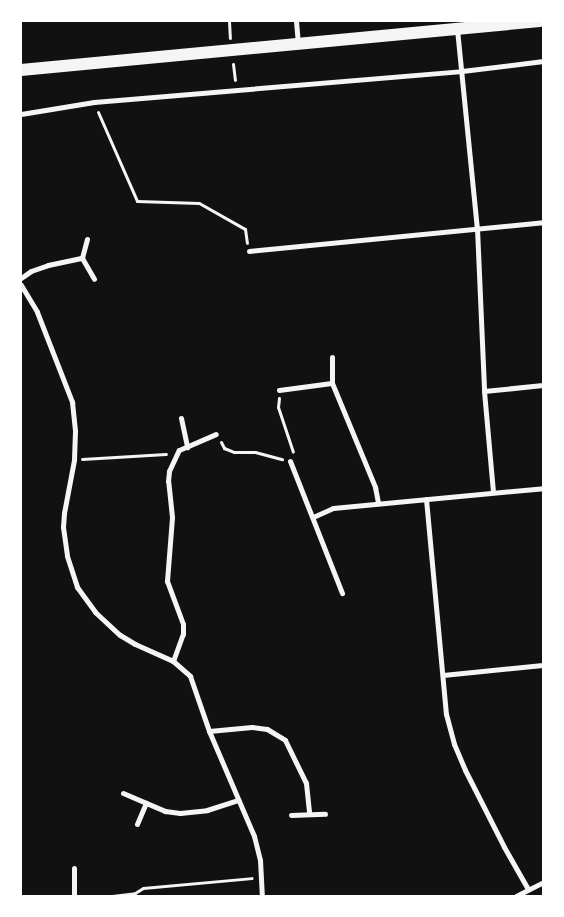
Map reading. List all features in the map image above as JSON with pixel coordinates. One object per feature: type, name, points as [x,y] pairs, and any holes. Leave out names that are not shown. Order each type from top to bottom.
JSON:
[{"type":"main road","points":[[21,70],[540,21]]},
{"type":"street","points":[[296,21],[298,44]]},
{"type":"street","points":[[457,29],[477,228],[484,391],[493,492]]},
{"type":"street","points":[[21,114],[94,102],[462,72],[543,61]]},
{"type":"street","points":[[249,251],[543,222]]},
{"type":"street","points":[[87,238],[82,258],[94,279]]},
{"type":"street","points":[[21,278],[31,271],[48,265],[82,258]]},
{"type":"street","points":[[21,285],[36,312],[68,390],[75,431],[74,460],[63,527],[67,556],[77,587],[95,612],[120,635],[173,661],[190,676],[209,731],[254,836],[263,877],[262,896]]},
{"type":"street","points":[[332,357],[332,383],[375,487],[378,503]]},
{"type":"street","points":[[279,390],[332,383]]},
{"type":"street","points":[[484,391],[543,385]]},
{"type":"street","points":[[181,418],[187,447]]},
{"type":"street","points":[[173,661],[183,634],[182,624],[170,591],[167,571],[172,517],[168,481],[179,450],[216,434]]},
{"type":"street","points":[[290,461],[342,594]]},
{"type":"street","points":[[313,516],[333,508],[543,488]]},
{"type":"street","points":[[426,499],[444,676],[446,714],[454,744],[504,847],[528,890]]},
{"type":"street","points":[[444,676],[543,666]]},
{"type":"street","points":[[209,731],[252,727],[267,729],[285,740],[306,783],[309,813]]},
{"type":"street","points":[[123,793],[165,811],[192,813],[238,800]]},
{"type":"street","points":[[137,824],[146,803]]},
{"type":"street","points":[[291,815],[324,814]]},
{"type":"street","points":[[74,868],[74,896]]},
{"type":"street","points":[[516,896],[543,882]]},
{"type":"path","points":[[229,21],[230,38]]},
{"type":"path","points":[[94,102],[137,201],[199,203],[245,229],[249,251]]},
{"type":"path","points":[[216,434],[224,448],[234,452],[255,452],[290,461],[293,451],[278,407],[279,390]]},
{"type":"path","points":[[74,460],[163,453],[175,459]]},
{"type":"path","points":[[112,896],[136,894],[143,888],[263,877]]}]
